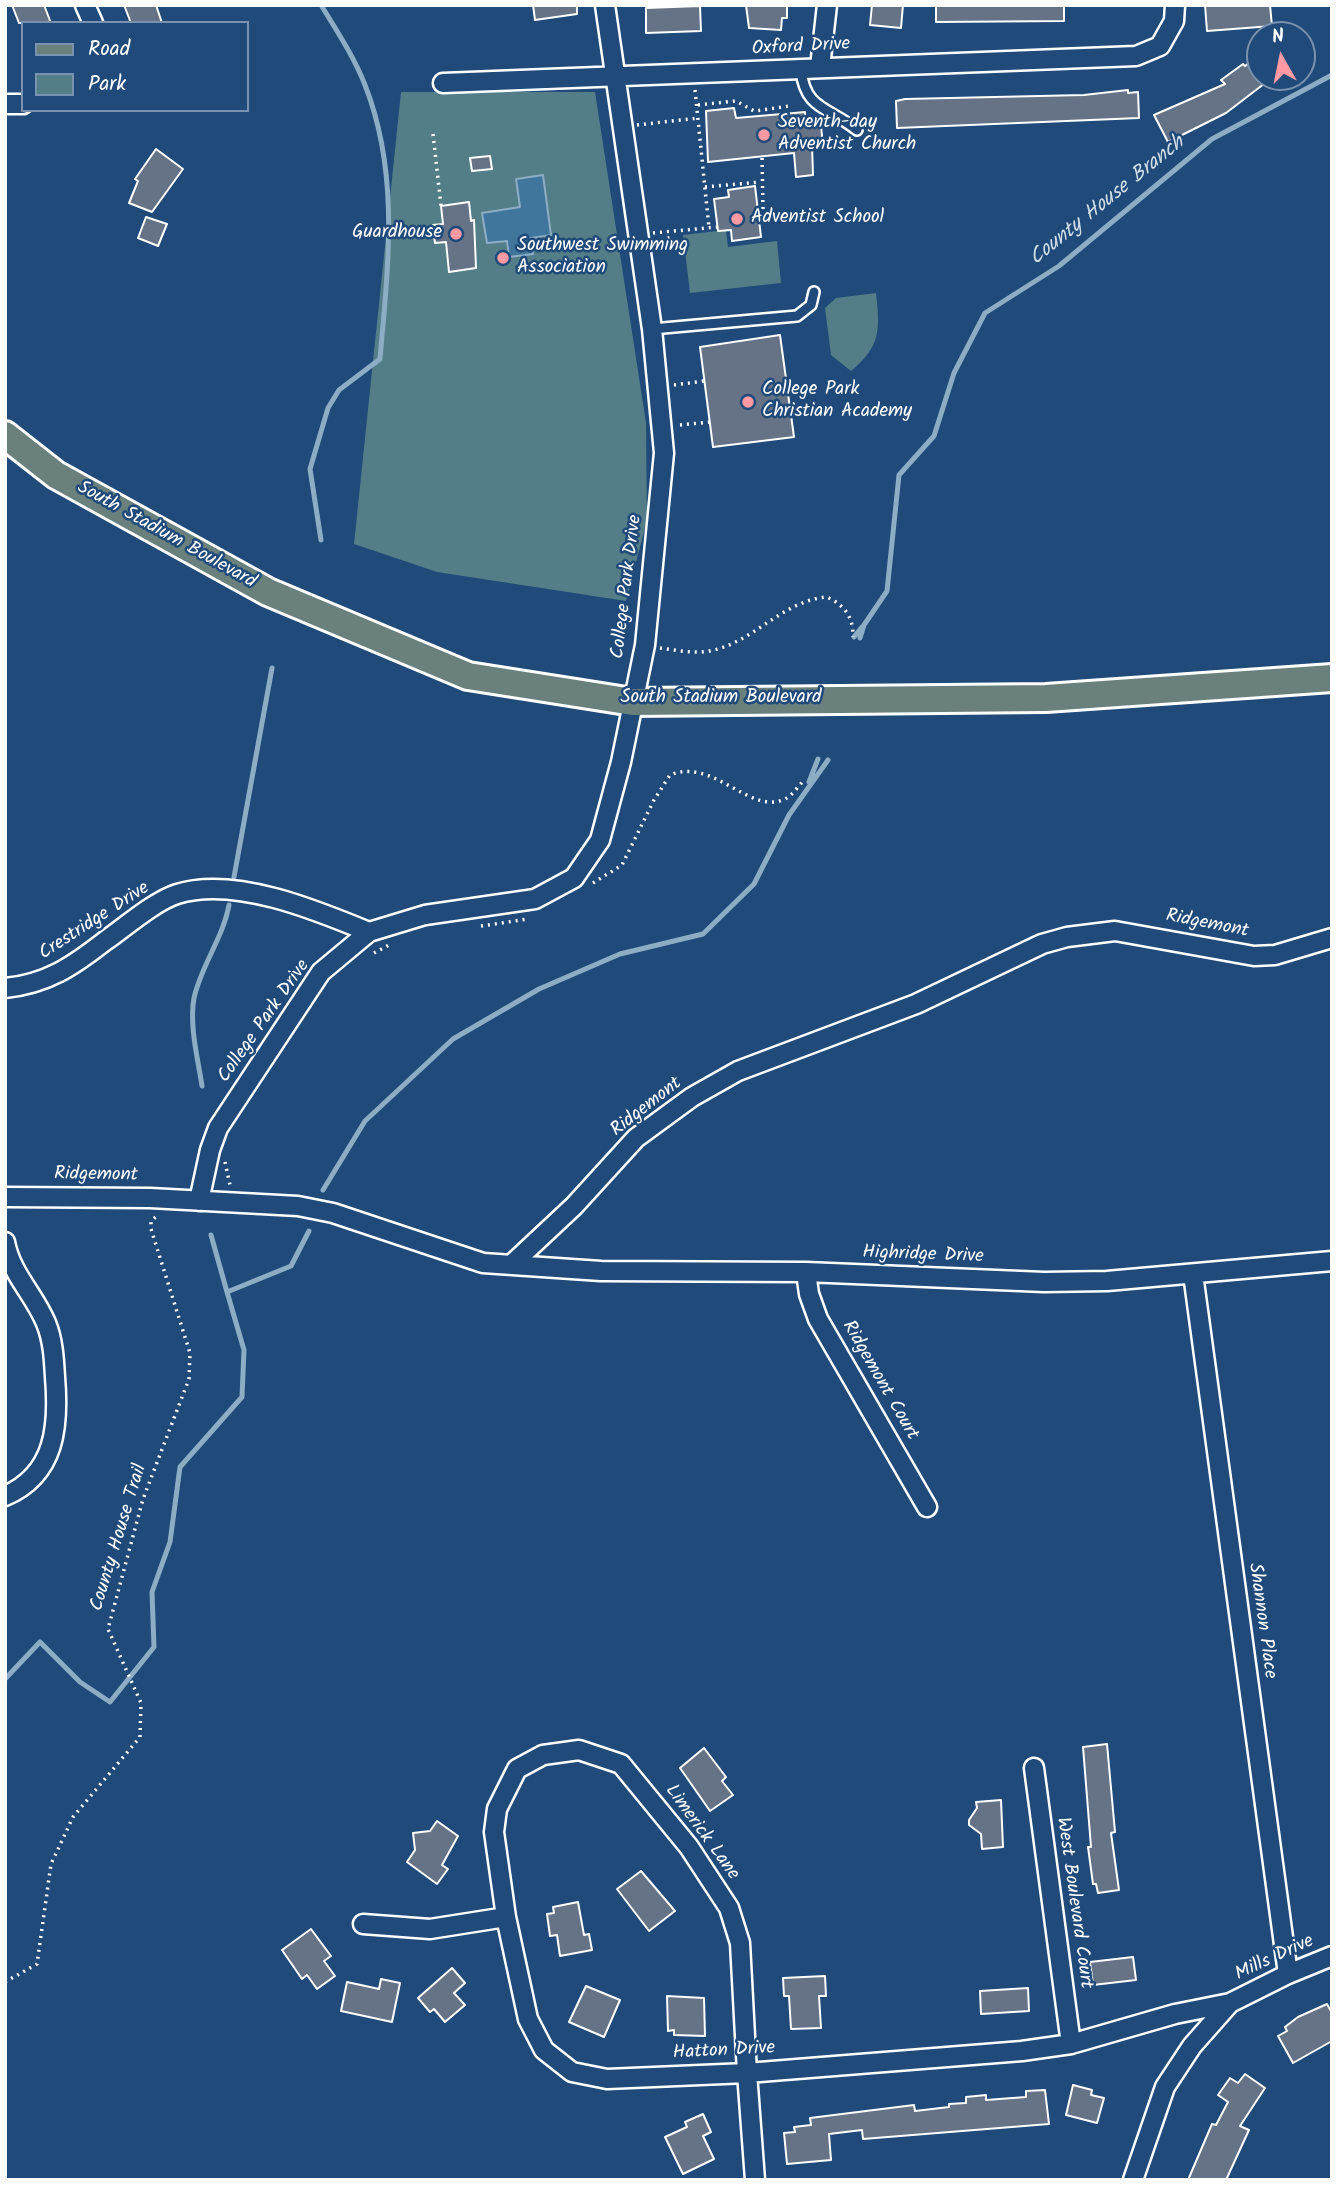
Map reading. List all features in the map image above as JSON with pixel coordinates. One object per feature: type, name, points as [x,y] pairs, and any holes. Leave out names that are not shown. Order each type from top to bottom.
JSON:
[{"type":"main road","name":"South Stadium Boulevard","points":[[5,435],[56,475],[268,592],[468,676],[633,702],[1046,698],[1332,678]]},
{"type":"street","points":[[85,5],[92,21]]},
{"type":"street","name":"College Park Drive","points":[[199,1201],[209,1150],[218,1128],[321,972],[369,932],[425,915],[536,899],[574,878],[600,840],[645,645],[664,453],[652,330],[606,5]]},
{"type":"street","points":[[821,67],[827,5]]},
{"type":"street","name":"Oxford Drive","points":[[443,83],[1136,56],[1160,47],[1174,21],[1175,5]]},
{"type":"street","name":"Crestridge Drive","points":[[5,988],[32,986],[72,966],[176,894],[225,889],[311,908],[369,932]]},
{"type":"street","name":"Ridgemont","points":[[5,1197],[298,1206],[333,1213],[483,1263],[511,1265],[574,1206],[636,1138],[692,1097],[738,1071],[916,1004],[1042,944],[1067,937],[1115,931],[1265,956],[1296,951],[1332,938]]},
{"type":"street","points":[[5,1241],[12,1267],[46,1322],[53,1348],[57,1396],[55,1437],[44,1461],[30,1483],[5,1496]]},
{"type":"street","name":"Highridge Drive","points":[[511,1265],[601,1271],[806,1272],[1044,1282],[1107,1281],[1332,1261]]},
{"type":"street","name":"Ridgemont Court","points":[[806,1272],[809,1294],[818,1319],[927,1507]]},
{"type":"street","name":"Shannon Place","points":[[1193,1274],[1288,1974]]},
{"type":"street","name":"Limerick Lane","points":[[543,1755],[579,1750],[621,1764],[690,1847],[729,1909],[740,1943],[755,2180]]},
{"type":"street","name":"Hatton Drive","points":[[543,1755],[517,1769],[497,1808],[494,1832],[506,1917],[528,2019],[544,2050],[572,2072],[607,2079],[747,2073],[1021,2051],[1071,2044],[1175,2014],[1230,2003]]},
{"type":"street","name":"West Boulevard Court","points":[[1034,1769],[1071,2044]]},
{"type":"street","points":[[363,1924],[430,1929],[506,1917]]},
{"type":"street","name":"Mills Drive","points":[[1133,2180],[1165,2087],[1192,2046],[1230,2003],[1332,1956]]},
{"type":"lane","points":[[801,70],[803,92],[857,130]]},
{"type":"lane","points":[[652,330],[797,316],[811,305],[814,292]]},
{"type":"path","points":[[693,74],[709,228]]},
{"type":"path","points":[[697,105],[736,100],[754,111],[790,106]]},
{"type":"path","points":[[635,125],[698,118]]},
{"type":"path","points":[[433,134],[441,206]]},
{"type":"path","points":[[758,211],[763,211],[760,182],[762,156]]},
{"type":"path","points":[[705,187],[733,187],[760,182]]},
{"type":"path","points":[[650,233],[717,227]]},
{"type":"path","points":[[672,386],[704,382]]},
{"type":"path","points":[[680,425],[710,422]]},
{"type":"path","points":[[645,645],[681,652],[709,651],[722,647],[805,601],[827,597],[848,612],[853,624],[853,637]]},
{"type":"path","points":[[583,892],[603,875],[622,864],[654,800],[670,775],[700,770],[760,800],[775,802],[787,798],[805,779]]},
{"type":"path","points":[[471,927],[521,922],[531,918]]},
{"type":"path","points":[[366,956],[399,940]]},
{"type":"path","points":[[228,1154],[225,1161],[230,1179]]},
{"type":"path","name":"County House Trail","points":[[5,1982],[37,1964],[51,1864],[73,1817],[140,1737],[141,1703],[108,1629],[143,1499],[189,1379],[190,1353],[151,1228],[151,1221],[162,1214]]},
{"type":"green space","name":"Southwest Swimming Association","points":[[401,92],[595,92],[646,423],[647,520],[626,601],[437,572],[354,544]]},
{"type":"green space","points":[[726,230],[728,247],[777,241],[781,283],[690,293],[683,235]]},
{"type":"green space","points":[[876,293],[876,336],[868,353],[851,371],[831,355],[825,308],[836,298]]},
{"type":"water","points":[[543,175],[551,235],[531,238],[533,254],[509,257],[507,241],[487,243],[482,213],[520,207],[516,179]]},
{"type":"building","points":[[12,5],[44,5],[50,21],[21,21],[19,23]]},
{"type":"building","points":[[124,5],[156,5],[161,21],[130,21]]},
{"type":"building","points":[[533,5],[577,5],[577,14],[535,20]]},
{"type":"building","points":[[746,5],[787,5],[787,18],[782,18],[781,30],[749,28]]},
{"type":"building","points":[[872,5],[903,5],[901,28],[870,25]]},
{"type":"building","points":[[936,5],[1064,5],[1064,21],[936,22]]},
{"type":"building","points":[[1205,5],[1270,5],[1272,21],[1246,21],[1246,28],[1207,31]]},
{"type":"building","points":[[700,6],[701,31],[646,33],[646,8]]},
{"type":"building","points":[[1243,64],[1246,91],[1255,91],[1226,113],[1168,142],[1154,115],[1225,84],[1221,80]]},
{"type":"building","points":[[1128,90],[1128,93],[1138,92],[1139,118],[897,128],[896,101],[905,99],[1084,95]]},
{"type":"building","name":"Seventh-day Adventist Church","points":[[734,108],[736,118],[805,112],[805,120],[820,118],[823,144],[812,145],[813,175],[796,177],[794,153],[708,162],[706,111]]},
{"type":"building","points":[[156,149],[183,169],[152,212],[129,203],[138,181],[135,179]]},
{"type":"building","points":[[490,156],[492,169],[472,171],[470,158]]},
{"type":"building","name":"Adventist School","points":[[755,186],[761,237],[732,241],[731,230],[718,231],[714,199],[729,197],[728,190]]},
{"type":"building","name":"Guardhouse","points":[[469,202],[471,221],[474,220],[476,268],[449,272],[446,242],[435,243],[433,225],[443,224],[441,206]]},
{"type":"building","points":[[146,217],[167,224],[158,246],[138,238]]},
{"type":"building","name":"College Park Christian Academy","points":[[780,335],[794,437],[713,447],[700,347]]},
{"type":"building","points":[[1107,1744],[1115,1832],[1111,1833],[1119,1890],[1098,1893],[1096,1884],[1093,1884],[1088,1847],[1091,1847],[1083,1747]]},
{"type":"building","points":[[704,1748],[726,1777],[722,1781],[733,1795],[710,1811],[680,1768]]},
{"type":"building","points":[[1001,1800],[1003,1847],[982,1849],[981,1834],[969,1825],[969,1820],[977,1808],[976,1802]]},
{"type":"building","points":[[437,1821],[458,1836],[442,1865],[448,1869],[437,1884],[407,1862],[415,1850],[413,1833],[430,1831]]},
{"type":"building","points":[[641,1871],[675,1911],[649,1931],[617,1889]]},
{"type":"building","points":[[578,1902],[584,1935],[589,1934],[592,1950],[560,1956],[557,1935],[550,1936],[547,1914],[554,1913],[553,1907]]},
{"type":"building","points":[[311,1929],[331,1956],[324,1961],[335,1976],[317,1989],[307,1975],[302,1979],[282,1950]]},
{"type":"building","points":[[1133,1957],[1136,1980],[1093,1985],[1090,1962]]},
{"type":"building","points":[[452,1968],[465,1983],[454,1993],[465,2005],[445,2022],[434,2009],[430,2012],[418,1998]]},
{"type":"building","points":[[825,1976],[826,1996],[819,1996],[821,2028],[791,2029],[789,1996],[784,1996],[783,1978]]},
{"type":"building","points":[[381,1979],[400,1983],[392,2022],[341,2011],[347,1982],[379,1989]]},
{"type":"building","points":[[586,1986],[620,2000],[604,2037],[569,2022]]},
{"type":"building","points":[[1028,1988],[1029,2011],[981,2014],[980,1991]]},
{"type":"building","points":[[667,1996],[704,1998],[705,2036],[674,2035],[674,2030],[668,2031]]},
{"type":"building","points":[[1327,2004],[1332,2013],[1332,2041],[1293,2063],[1278,2036],[1287,2031],[1285,2027],[1298,2017]]},
{"type":"building","points":[[1245,2074],[1265,2088],[1240,2126],[1249,2130],[1226,2180],[1188,2180],[1212,2124],[1216,2125],[1228,2102],[1218,2095],[1230,2078],[1238,2083]]},
{"type":"building","points":[[1073,2085],[1092,2090],[1091,2095],[1104,2098],[1097,2123],[1066,2115]]},
{"type":"building","points":[[1045,2090],[1049,2124],[863,2139],[862,2130],[829,2134],[831,2160],[787,2164],[784,2133],[795,2132],[794,2127],[811,2125],[810,2118],[914,2105],[915,2111],[949,2107],[949,2104],[966,2103],[966,2097],[986,2095],[986,2100],[1026,2097],[1026,2091]]},
{"type":"building","points":[[703,2114],[711,2132],[703,2136],[714,2159],[683,2174],[665,2137],[687,2127],[685,2122]]},
{"type":"waterway","points":[[321,5],[356,64],[376,119],[383,152],[389,220],[380,359],[339,390],[328,408],[310,469],[321,540]]},
{"type":"waterway","name":"County House Branch","points":[[860,638],[864,625],[887,591],[899,475],[934,436],[954,373],[985,313],[1059,266],[1212,139],[1332,75]]},
{"type":"waterway","name":"County House Branch","points":[[854,637],[862,627]]},
{"type":"waterway","points":[[234,877],[272,668]]},
{"type":"waterway","name":"County House Branch","points":[[809,782],[818,759]]},
{"type":"waterway","name":"County House Branch","points":[[323,1190],[365,1121],[453,1039],[539,989],[620,954],[703,934],[754,884],[789,815],[828,760]]},
{"type":"waterway","points":[[202,1086],[193,1031],[194,998],[229,905]]},
{"type":"waterway","name":"County House Branch","points":[[5,1679],[40,1642],[80,1682],[110,1702],[154,1647],[152,1592],[170,1542],[180,1467],[242,1397],[244,1350],[227,1292],[291,1266],[309,1231]]},
{"type":"waterway","points":[[211,1235],[227,1292]]},
{"type":"place","name":"Seventh-day Adventist Church","points":[[764,135]]},
{"type":"place","name":"Adventist School","points":[[737,219]]},
{"type":"place","name":"Guardhouse","points":[[456,234]]},
{"type":"place","name":"Southwest Swimming Association","points":[[503,258]]},
{"type":"place","name":"College Park Christian Academy","points":[[748,402]]}]
